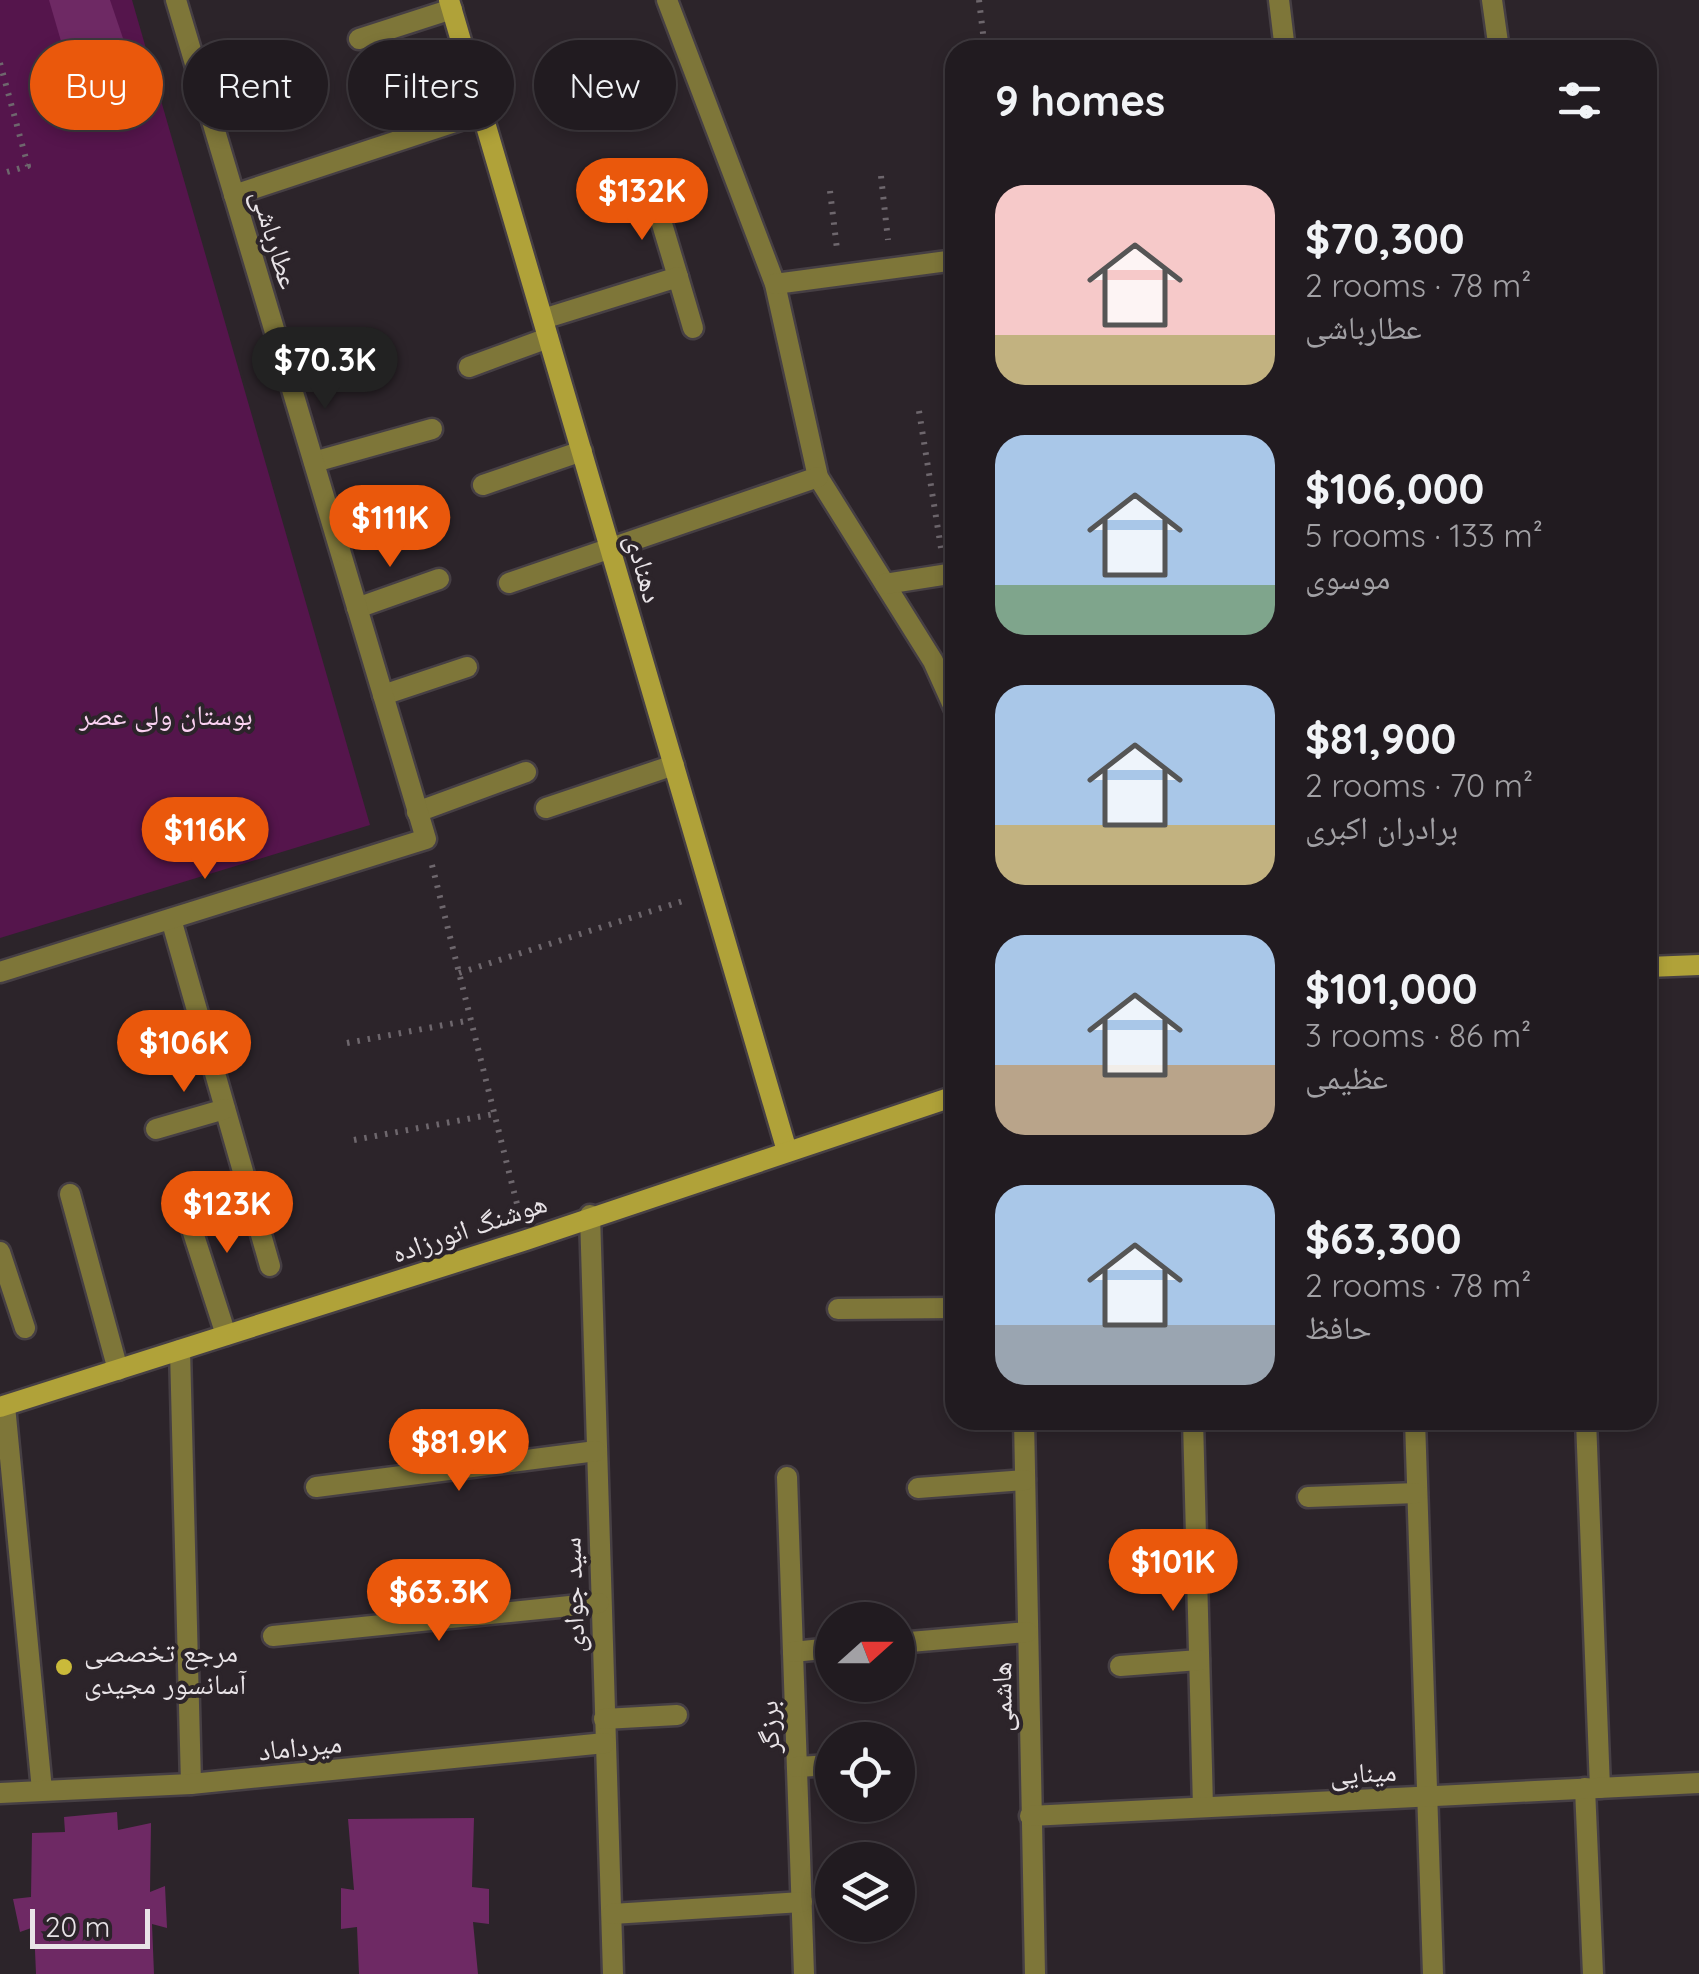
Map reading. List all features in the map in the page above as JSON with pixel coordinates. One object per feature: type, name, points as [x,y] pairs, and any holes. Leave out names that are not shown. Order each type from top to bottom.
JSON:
[{"type":"main road","name":"دهنادی","points":[[450,4],[461,40]]},
{"type":"main road","name":"دهنادی","points":[[487,130],[787,1150]]},
{"type":"main road","points":[[1657,966],[1699,964]]},
{"type":"main road","name":"هوشنگ انورزاده","points":[[2,1406],[526,1240],[590,1215],[945,1099]]},
{"type":"street","name":"عطارباشی","points":[[176,0],[426,839]]},
{"type":"street","points":[[667,0],[775,284],[818,478],[933,661],[945,688]]},
{"type":"street","points":[[1279,0],[1284,40]]},
{"type":"street","points":[[1492,0],[1498,40]]},
{"type":"street","points":[[359,39],[450,4]]},
{"type":"street","points":[[234,196],[431,130]]},
{"type":"street","points":[[654,194],[693,328]]},
{"type":"street","points":[[775,284],[945,261]]},
{"type":"street","points":[[469,367],[546,328],[678,277]]},
{"type":"street","points":[[314,462],[432,429]]},
{"type":"street","points":[[483,485],[582,450]]},
{"type":"street","points":[[509,583],[610,545],[818,478]]},
{"type":"street","points":[[884,584],[945,575]]},
{"type":"street","points":[[357,608],[440,579]]},
{"type":"street","points":[[382,696],[466,667]]},
{"type":"street","points":[[546,808],[674,766]]},
{"type":"street","points":[[417,812],[526,772]]},
{"type":"street","points":[[0,972],[426,839]]},
{"type":"street","points":[[171,918],[270,1266]]},
{"type":"street","points":[[156,1129],[226,1109]]},
{"type":"street","points":[[180,1192],[226,1335]]},
{"type":"street","points":[[70,1194],[118,1370]]},
{"type":"street","name":"سید جوادی","points":[[590,1215],[613,1974]]},
{"type":"street","points":[[0,1252],[25,1328]]},
{"type":"street","points":[[838,1309],[945,1308]]},
{"type":"street","points":[[180,1350],[191,1784]]},
{"type":"street","points":[[2,1406],[42,1790]]},
{"type":"street","name":"هاشمی","points":[[1024,1430],[1036,1974]]},
{"type":"street","points":[[1193,1430],[1203,1807]]},
{"type":"street","points":[[1415,1430],[1432,1974]]},
{"type":"street","points":[[1586,1430],[1593,1974]]},
{"type":"street","points":[[316,1487],[596,1451]]},
{"type":"street","name":"برزگر","points":[[787,1477],[804,1974]]},
{"type":"street","points":[[918,1488],[1025,1480]]},
{"type":"street","points":[[1308,1497],[1418,1493]]},
{"type":"street","points":[[273,1636],[600,1602]]},
{"type":"street","points":[[915,1642],[1027,1632]]},
{"type":"street","points":[[793,1652],[815,1650]]},
{"type":"street","points":[[1120,1666],[1199,1660]]},
{"type":"street","points":[[604,1719],[678,1715]]},
{"type":"street","name":"میرداماد","points":[[0,1793],[191,1784],[605,1743]]},
{"type":"street","points":[[797,1767],[815,1765]]},
{"type":"street","name":"مینایی","points":[[1030,1816],[1699,1783]]},
{"type":"street","points":[[612,1914],[802,1902]]},
{"type":"path","points":[[979,0],[984,40]]},
{"type":"path","points":[[0,63],[28,166],[0,174]]},
{"type":"path","points":[[881,176],[891,268]]},
{"type":"path","points":[[830,190],[840,276]]},
{"type":"path","points":[[919,411],[945,548]]},
{"type":"path","points":[[426,839],[526,1240]]},
{"type":"path","points":[[459,973],[711,892]]},
{"type":"path","points":[[347,1043],[471,1020]]},
{"type":"path","points":[[354,1140],[494,1114]]},
{"type":"green space","name":"بوستان ولی عصر","points":[[0,0],[132,0],[144,40],[30,40],[30,130],[163,130],[163,107],[370,825],[0,938]]},
{"type":"building","points":[[49,0],[110,0],[124,40],[61,40]]},
{"type":"building","points":[[117,1812],[118,1830],[151,1823],[150,1892],[165,1886],[167,1928],[152,1924],[154,1974],[36,1974],[34,1927],[20,1932],[13,1899],[31,1897],[32,1833],[65,1832],[64,1817]]},
{"type":"building","points":[[474,1818],[472,1887],[489,1889],[489,1924],[473,1922],[478,1974],[359,1974],[357,1927],[341,1929],[341,1888],[354,1890],[348,1819]]},
{"type":"place","name":"مرجع تخصصی آسانسور مجیدی","points":[[64,1667]]}]
